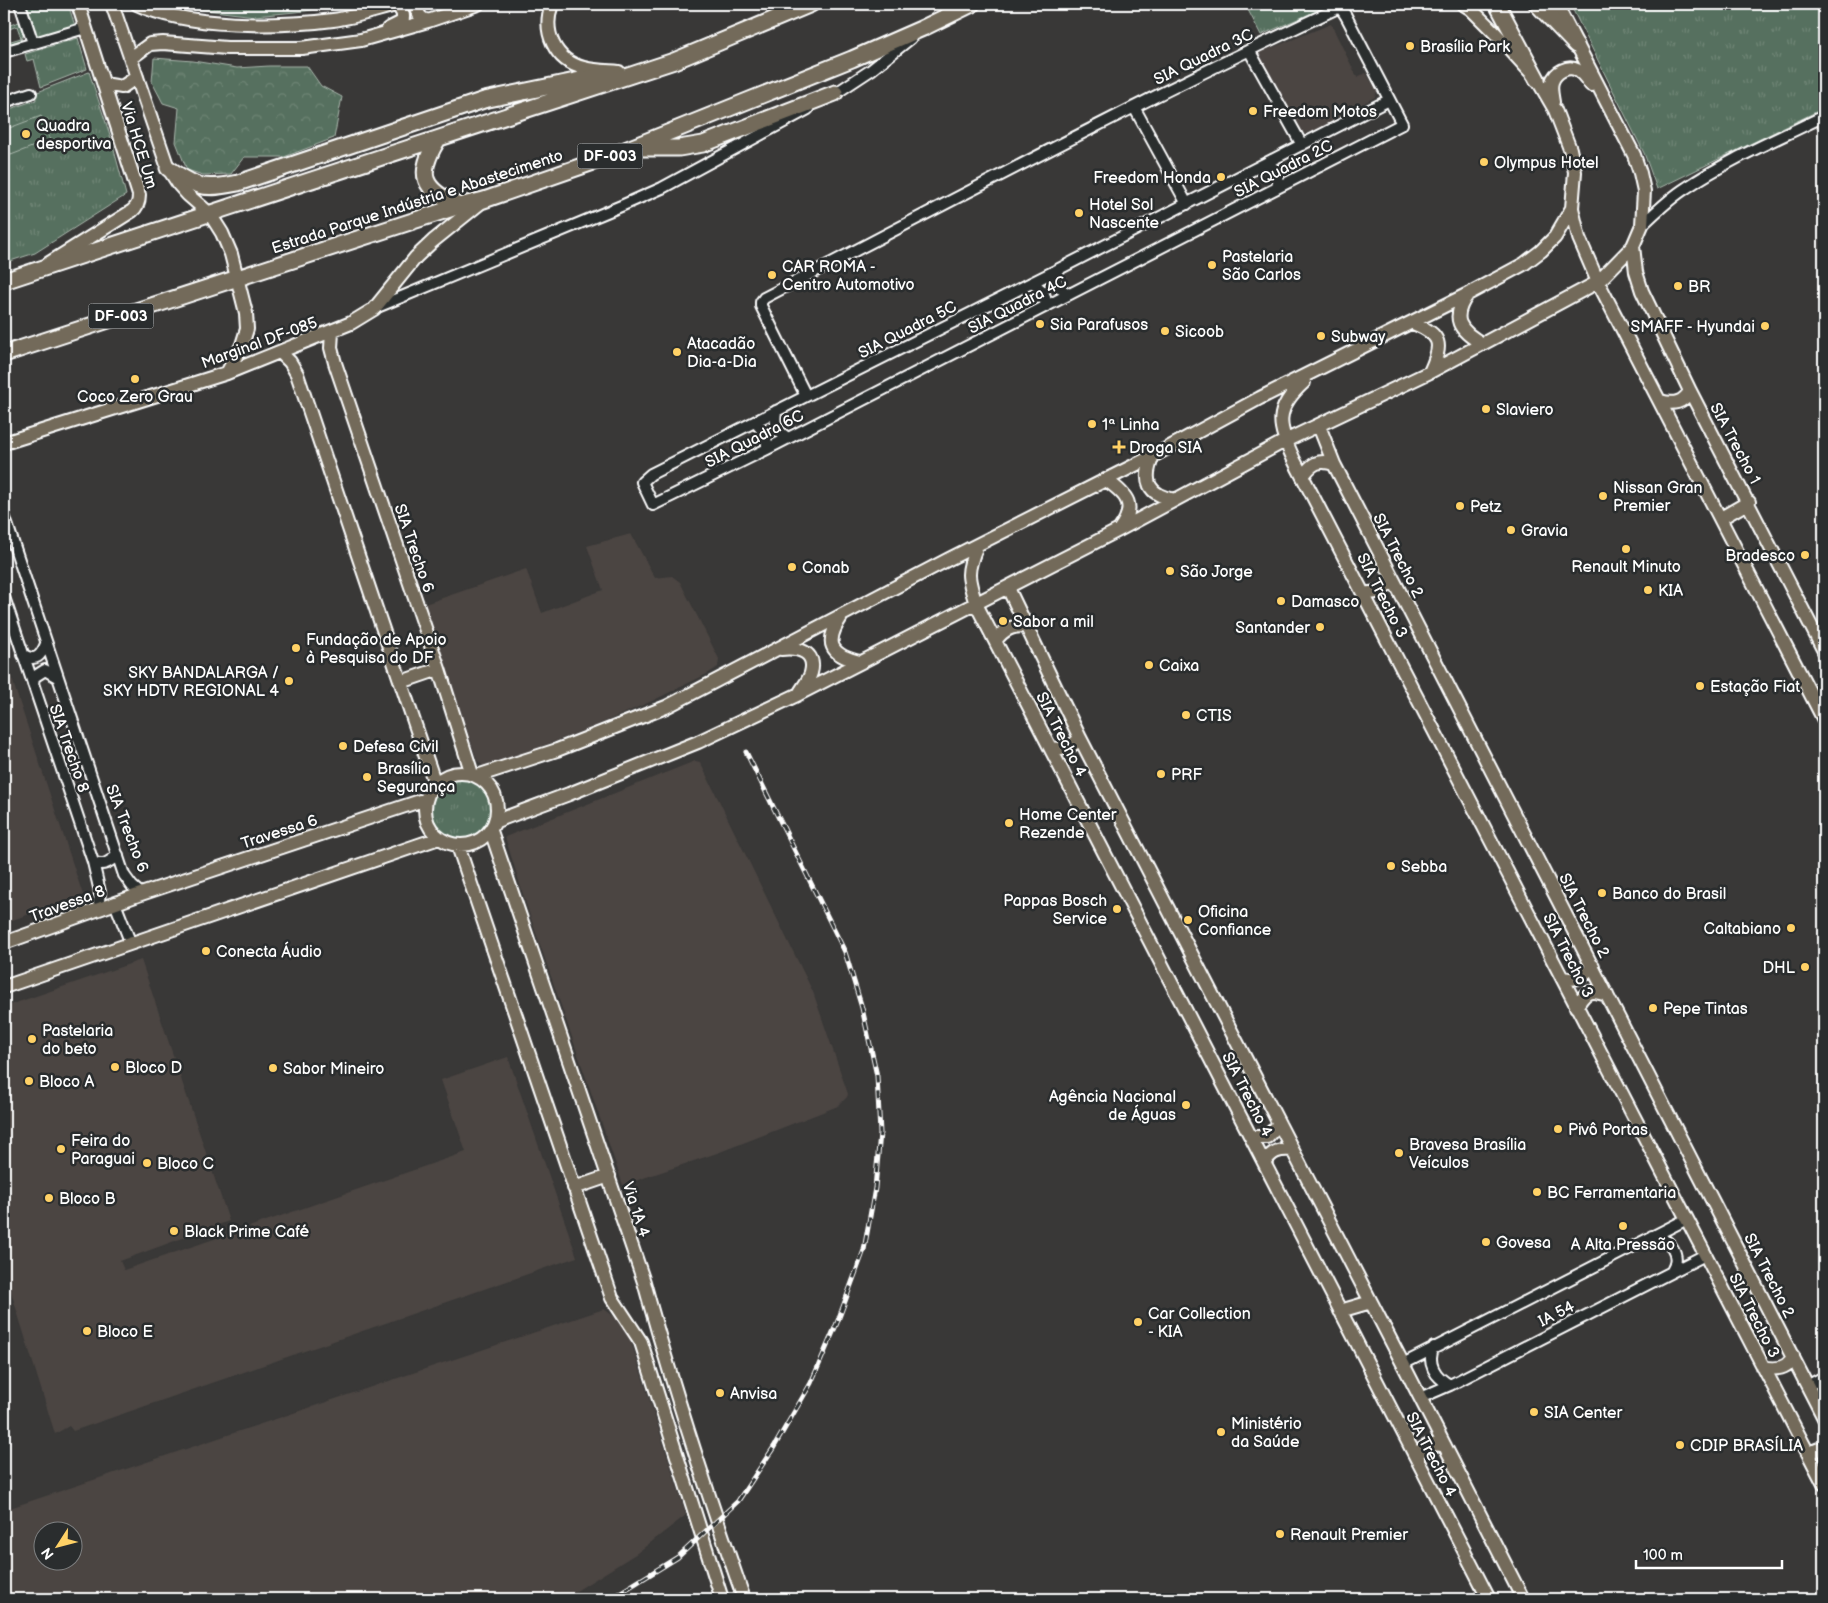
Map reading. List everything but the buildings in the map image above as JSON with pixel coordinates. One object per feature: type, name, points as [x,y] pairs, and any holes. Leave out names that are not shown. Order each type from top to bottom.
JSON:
[{"type":"highway","points":[[4,281],[674,61],[811,4]]},
{"type":"highway","name":"Estrada Parque Indústria e Abastecimento","points":[[4,354],[459,206],[484,200],[630,148],[852,59],[972,4]]},
{"type":"highway","points":[[1497,4],[1537,79]]},
{"type":"highway","points":[[1538,4],[1576,45]]},
{"type":"highway","points":[[168,168],[188,182],[202,186],[216,187],[238,183],[484,100],[674,61]]},
{"type":"highway","points":[[630,148],[678,148],[703,144],[835,93]]},
{"type":"highway","points":[[438,139],[429,153],[425,178],[432,190],[442,198],[459,206]]},
{"type":"main road","name":"Via HCE Um","points":[[32,272],[132,211],[139,202],[139,196],[78,4]]},
{"type":"main road","name":"Via HCE Um","points":[[112,4],[168,168],[179,185],[210,214],[222,233],[231,254],[246,313],[247,329],[242,345],[226,373]]},
{"type":"main road","points":[[137,4],[172,16],[209,22],[280,24],[335,20],[399,4],[404,17],[402,22],[360,40]]},
{"type":"main road","points":[[421,4],[418,9],[419,14],[428,21]]},
{"type":"main road","points":[[130,58],[150,44],[163,43],[227,48],[302,48],[360,40],[428,21],[478,4]]},
{"type":"main road","points":[[552,4],[548,14],[548,31],[551,42],[557,51],[570,62],[584,68],[619,72]]},
{"type":"main road","points":[[1463,4],[1471,9],[1496,34],[1537,79],[1555,110],[1570,149],[1575,172],[1572,208],[1579,238],[1598,282],[1824,720]]},
{"type":"main road","points":[[494,826],[498,808],[495,795],[488,784],[474,775],[462,772],[443,778],[435,784],[426,799],[426,820],[438,838],[458,846],[471,845],[482,840],[494,826],[698,742],[798,694],[1008,588],[1285,441],[1430,372],[1598,282],[1633,246],[1642,225],[1644,191],[1634,155],[1612,116],[1556,4]]},
{"type":"main road","points":[[1555,110],[1551,84],[1554,77],[1566,69],[1576,69],[1584,75],[1612,116]]},
{"type":"main road","points":[[104,84],[122,87],[137,77]]},
{"type":"main road","name":"Marginal DF-085","points":[[4,443],[226,373],[351,323],[374,309],[416,257],[484,200]]},
{"type":"main road","points":[[474,775],[557,750],[666,707],[1319,369],[1413,323],[1524,264],[1542,252],[1555,237],[1572,208]]},
{"type":"main road","name":"SIA Trecho 1","points":[[1633,246],[1636,272],[1641,289],[1690,391],[1749,502],[1824,651]]},
{"type":"main road","points":[[1468,294],[1460,306],[1459,323],[1467,335],[1483,344]]},
{"type":"main road","points":[[1413,323],[1428,329],[1438,341],[1438,355],[1430,372]]},
{"type":"main road","name":"SIA Trecho 6","points":[[332,332],[330,348],[334,363],[474,775]]},
{"type":"main road","points":[[280,352],[290,362],[297,374],[435,784]]},
{"type":"main road","name":"SIA Trecho 3","points":[[1319,369],[1291,393],[1284,403],[1281,415],[1285,441],[1824,1484]]},
{"type":"main road","points":[[1660,401],[1673,404],[1680,402],[1686,398],[1690,391]]},
{"type":"main road","name":"SIA Trecho 2","points":[[1319,426],[1334,464],[1809,1385],[1824,1418]]},
{"type":"main road","points":[[1152,456],[1147,476],[1149,486],[1164,498],[1175,500]]},
{"type":"main road","points":[[1303,476],[1316,462],[1324,461],[1334,464]]},
{"type":"main road","points":[[1106,480],[1124,495],[1129,504],[1126,522],[1119,530]]},
{"type":"main road","points":[[1721,518],[1749,502]]},
{"type":"main road","name":"SIA Trecho 4","points":[[977,545],[968,571],[968,578],[976,604],[1489,1599]]},
{"type":"main road","points":[[1363,593],[1373,594],[1380,592],[1393,579]]},
{"type":"main road","points":[[1008,588],[1080,738],[1523,1599]]},
{"type":"main road","points":[[841,617],[831,634],[831,642],[834,649],[840,655],[860,662]]},
{"type":"main road","points":[[996,640],[1008,629],[1025,626]]},
{"type":"main road","points":[[777,649],[802,649],[809,655],[812,664],[811,673],[798,694]]},
{"type":"main road","points":[[402,682],[439,669]]},
{"type":"main road","points":[[1051,748],[1066,749],[1074,745],[1080,738]]},
{"type":"main road","name":"Travessa 6","points":[[141,894],[426,799]]},
{"type":"main road","name":"Via 1A 4","points":[[494,826],[644,1282],[658,1333],[744,1599]]},
{"type":"main road","points":[[4,987],[438,838]]},
{"type":"main road","points":[[458,846],[612,1298],[632,1327],[644,1351],[722,1599]]},
{"type":"main road","name":"Travessa 8","points":[[4,942],[141,894]]},
{"type":"main road","points":[[1562,978],[1573,980],[1580,978],[1587,974],[1592,966]]},
{"type":"main road","points":[[1576,1006],[1588,992],[1595,991],[1607,995]]},
{"type":"main road","points":[[1252,1137],[1267,1137],[1279,1124]]},
{"type":"main road","points":[[1265,1162],[1275,1151],[1282,1149],[1292,1150]]},
{"type":"main road","points":[[574,1188],[609,1176]]},
{"type":"main road","points":[[1340,1311],[1371,1302]]},
{"type":"main road","points":[[1763,1367],[1783,1368],[1793,1356]]},
{"type":"main road","points":[[1418,1461],[1418,1454],[1426,1446],[1432,1444],[1445,1446]]},
{"type":"main road","points":[[1810,1455],[1824,1447]]},
{"type":"street","points":[[20,4],[33,43]]},
{"type":"street","points":[[806,396],[761,306],[764,298],[1134,107],[1187,204],[1389,100],[1343,8]]},
{"type":"street","name":"SIA Quadra 3C","points":[[1134,107],[1249,50],[1343,8]]},
{"type":"street","points":[[4,52],[85,28]]},
{"type":"street","points":[[374,309],[662,188],[835,93],[871,70],[923,28]]},
{"type":"street","points":[[1249,50],[1302,145]]},
{"type":"street","points":[[4,102],[31,93]]},
{"type":"street","name":"SIA Quadra 2C","points":[[1179,239],[1402,124],[1389,100]]},
{"type":"street","points":[[1642,225],[1687,187],[1730,163],[1824,116]]},
{"type":"street","points":[[1267,163],[1276,169],[1279,176],[1277,187]]},
{"type":"street","name":"SIA Quadra 5C","points":[[653,505],[642,482],[651,474],[1187,204]]},
{"type":"street","name":"SIA Quadra 4C","points":[[868,396],[1179,239]]},
{"type":"street","points":[[1057,270],[1058,286],[1063,292],[1070,294]]},
{"type":"street","points":[[1031,283],[1043,291],[1046,299],[1045,306]]},
{"type":"street","name":"SIA Quadra 6C","points":[[653,505],[868,396]]},
{"type":"street","points":[[776,411],[776,428],[788,438]]},
{"type":"street","points":[[755,422],[765,434],[767,440],[766,449]]},
{"type":"street","name":"SIA Trecho 6","points":[[4,514],[124,875],[141,894]]},
{"type":"street","name":"SIA Trecho 8","points":[[4,597],[93,862],[100,892],[98,909]]},
{"type":"street","points":[[23,655],[29,658],[36,658],[42,654],[46,644]]},
{"type":"street","points":[[33,684],[34,677],[45,670],[57,677]]},
{"type":"street","points":[[93,862],[102,865],[118,855]]},
{"type":"street","points":[[115,903],[131,944]]},
{"type":"street","name":"IA 54","points":[[1403,1364],[1687,1219]]},
{"type":"street","points":[[1652,1236],[1661,1237],[1668,1242],[1673,1250],[1677,1264],[1672,1271]]},
{"type":"street","name":"IA 54","points":[[1420,1398],[1450,1385],[1705,1254]]},
{"type":"street","points":[[1434,1347],[1430,1353],[1433,1368],[1437,1376],[1450,1385]]},
{"type":"street","points":[[1809,1385],[1824,1376]]},
{"type":"shaded area","points":[[1331,24],[1357,77],[1366,73],[1377,91],[1375,97],[1314,131],[1304,134],[1259,53]]},
{"type":"shaded area","points":[[631,534],[655,578],[672,576],[680,582],[719,659],[718,667],[652,701],[593,727],[490,766],[483,766],[477,760],[425,604],[526,569],[542,613],[603,590],[587,546]]},
{"type":"shaded area","points":[[4,655],[83,895],[4,923]]},
{"type":"shaded area","points":[[695,761],[700,762],[813,992],[848,1094],[838,1106],[720,1152],[623,1185],[528,910],[505,837]]},
{"type":"shaded area","points":[[141,960],[229,1221],[120,1261],[124,1270],[466,1152],[441,1080],[508,1057],[577,1257],[73,1431],[69,1426],[55,1434],[4,1269],[4,1007]]},
{"type":"shaded area","points":[[604,1309],[626,1325],[686,1515],[637,1553],[573,1593],[557,1599],[4,1599],[4,1510]]},
{"type":"green space","points":[[24,4],[68,4],[75,26],[35,38]]},
{"type":"green space","points":[[166,4],[345,4],[305,11],[255,16]]},
{"type":"green space","points":[[1245,4],[1326,4],[1323,8],[1261,35]]},
{"type":"green space","points":[[1570,4],[1824,4],[1824,108],[1657,189],[1644,153]]},
{"type":"green space","points":[[19,22],[23,35],[21,40],[4,45],[4,43],[21,38],[17,26],[4,31],[4,27]]},
{"type":"green space","points":[[78,38],[87,69],[41,87],[34,59],[27,61],[25,54]]},
{"type":"green space","points":[[154,58],[193,61],[237,68],[307,66],[321,86],[342,97],[334,138],[284,157],[244,157],[231,174],[203,175],[187,170],[176,142],[179,108],[163,103],[152,82]]},
{"type":"green space","points":[[89,72],[110,135],[126,195],[35,253],[4,263],[4,111],[36,100],[35,93]]},
{"type":"green space","name":"Quadra desportiva","points":[[41,116],[50,140],[11,155],[4,137],[4,130]]},
{"type":"green space","points":[[462,779],[479,784],[487,792],[492,809],[487,826],[479,834],[462,839],[445,834],[437,826],[432,809],[437,792],[445,784]]},
{"type":"railway","points":[[610,1599],[678,1557],[738,1501],[774,1447],[811,1383],[837,1323],[864,1250],[875,1188],[880,1133],[877,1076],[862,1008],[845,952],[746,752]]},
{"type":"place","name":"Brasília Park","points":[[1410,46]]},
{"type":"place","name":"Freedom Motos","points":[[1253,111]]},
{"type":"place","name":"Quadra desportiva","points":[[26,134]]},
{"type":"place","name":"Olympus Hotel","points":[[1484,162]]},
{"type":"place","name":"Freedom Honda","points":[[1221,177]]},
{"type":"place","name":"Hotel Sol Nascente","points":[[1079,213]]},
{"type":"place","name":"Pastelaria São Carlos","points":[[1212,265]]},
{"type":"place","name":"CAR ROMA - Centro Automotivo","points":[[772,275]]},
{"type":"place","name":"BR","points":[[1678,286]]},
{"type":"place","name":"Sia Parafusos","points":[[1040,324]]},
{"type":"place","name":"SMAFF - Hyundai","points":[[1765,326]]},
{"type":"place","name":"Sicoob","points":[[1165,331]]},
{"type":"place","name":"Subway","points":[[1321,336]]},
{"type":"place","name":"Atacadão Dia-a-Dia","points":[[677,352]]},
{"type":"place","name":"Coco Zero Grau","points":[[135,379]]},
{"type":"place","name":"Slaviero","points":[[1486,409]]},
{"type":"place","name":"1ª Linha","points":[[1092,424]]},
{"type":"place","name":"Droga SIA","points":[[1119,447]]},
{"type":"place","name":"Nissan Gran Premier","points":[[1603,496]]},
{"type":"place","name":"Petz","points":[[1460,506]]},
{"type":"place","name":"Gravia","points":[[1511,530]]},
{"type":"place","name":"Renault Minuto","points":[[1626,549]]},
{"type":"place","name":"Bradesco","points":[[1805,555]]},
{"type":"place","name":"Conab","points":[[792,567]]},
{"type":"place","name":"São Jorge","points":[[1170,571]]},
{"type":"place","name":"KIA","points":[[1648,590]]},
{"type":"place","name":"Damasco","points":[[1281,601]]},
{"type":"place","name":"Sabor a mil","points":[[1003,621]]},
{"type":"place","name":"Santander","points":[[1320,627]]},
{"type":"place","name":"Fundação de Apoio à Pesquisa do DF","points":[[296,648]]},
{"type":"place","name":"Caixa","points":[[1149,665]]},
{"type":"place","name":"SKY BANDALARGA / SKY HDTV REGIONAL 4","points":[[289,681]]},
{"type":"place","name":"Estação Fiat","points":[[1700,686]]},
{"type":"place","name":"CTIS","points":[[1186,715]]},
{"type":"place","name":"Defesa Civil","points":[[343,746]]},
{"type":"place","name":"PRF","points":[[1161,774]]},
{"type":"place","name":"Brasília Segurança","points":[[367,777]]},
{"type":"place","name":"Home Center Rezende","points":[[1009,823]]},
{"type":"place","name":"Sebba","points":[[1391,866]]},
{"type":"place","name":"Banco do Brasil","points":[[1602,893]]},
{"type":"place","name":"Pappas Bosch Service","points":[[1117,909]]},
{"type":"place","name":"Oficina Confiance","points":[[1188,920]]},
{"type":"place","name":"Caltabiano","points":[[1791,928]]},
{"type":"place","name":"Conecta Áudio","points":[[206,951]]},
{"type":"place","name":"DHL","points":[[1805,967]]},
{"type":"place","name":"Pepe Tintas","points":[[1653,1008]]},
{"type":"place","name":"Pastelaria do beto","points":[[32,1039]]},
{"type":"place","name":"Bloco D","points":[[115,1067]]},
{"type":"place","name":"Sabor Mineiro","points":[[273,1068]]},
{"type":"place","name":"Bloco A","points":[[29,1081]]},
{"type":"place","name":"Agência Nacional de Águas","points":[[1186,1105]]},
{"type":"place","name":"Pivô Portas","points":[[1558,1129]]},
{"type":"place","name":"Feira do Paraguai","points":[[61,1149]]},
{"type":"place","name":"Bravesa Brasília Veículos","points":[[1399,1153]]},
{"type":"place","name":"Bloco C","points":[[147,1163]]},
{"type":"place","name":"BC Ferramentaria","points":[[1537,1192]]},
{"type":"place","name":"Bloco B","points":[[49,1198]]},
{"type":"place","name":"A Alta Pressão","points":[[1623,1226]]},
{"type":"place","name":"Black Prime Café","points":[[174,1231]]},
{"type":"place","name":"Govesa","points":[[1486,1242]]},
{"type":"place","name":"Car Collection - KIA","points":[[1138,1322]]},
{"type":"place","name":"Bloco E","points":[[87,1331]]},
{"type":"place","name":"Anvisa","points":[[720,1393]]},
{"type":"place","name":"SIA Center","points":[[1534,1412]]},
{"type":"place","name":"Ministério da Saúde","points":[[1221,1432]]},
{"type":"place","name":"CDIP BRASÍLIA","points":[[1680,1445]]},
{"type":"place","name":"Renault Premier","points":[[1280,1534]]}]
